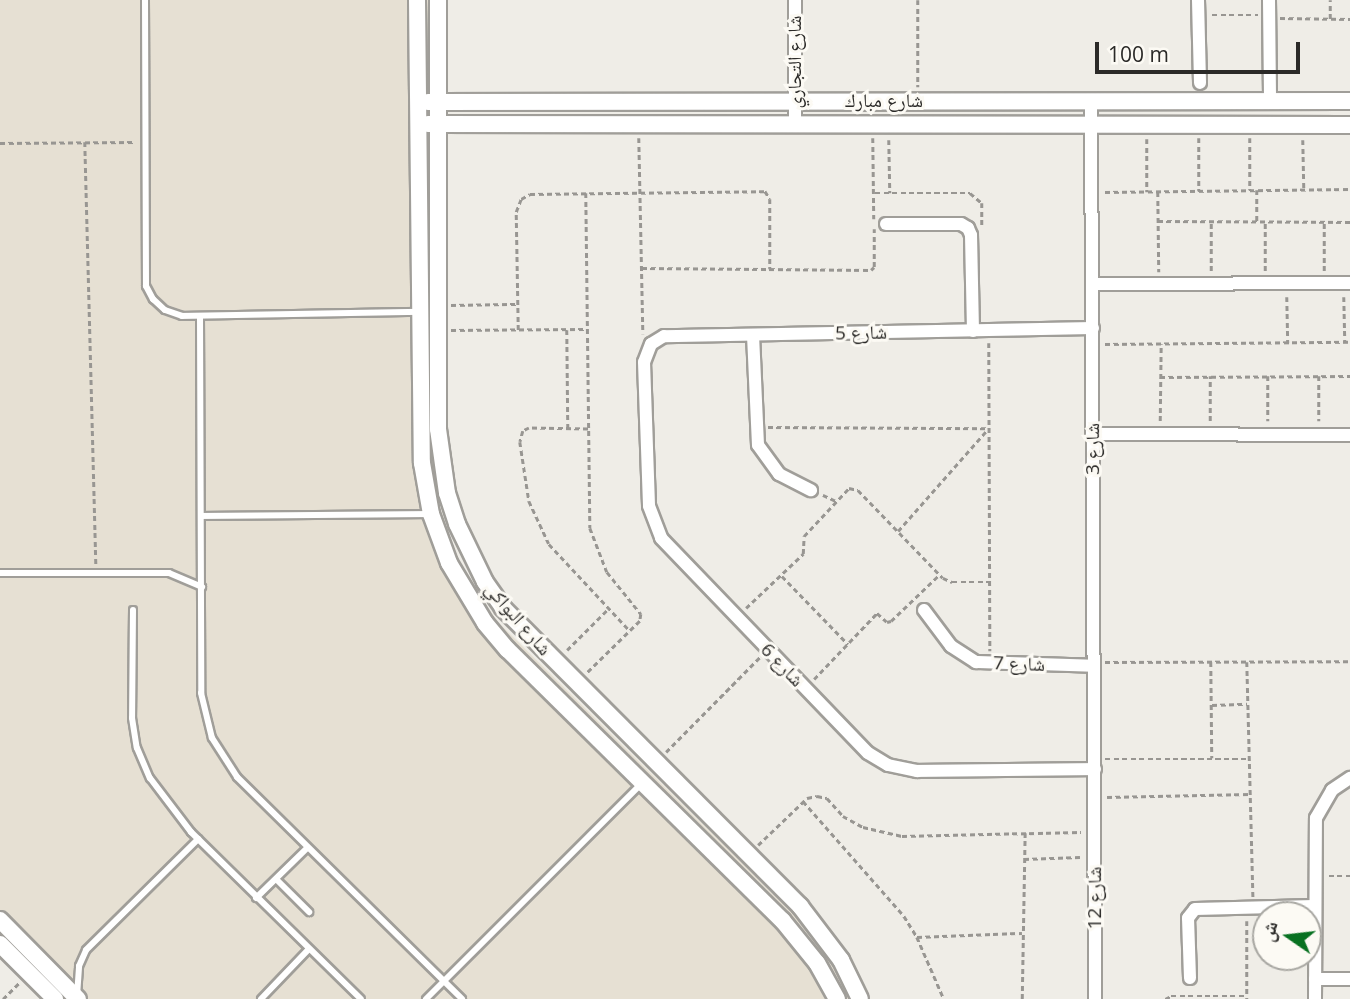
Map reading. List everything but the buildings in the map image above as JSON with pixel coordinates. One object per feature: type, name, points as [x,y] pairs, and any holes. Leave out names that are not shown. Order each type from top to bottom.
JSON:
[{"type":"street","name":"شارع البواكي","points":[[417,0],[422,463],[431,514],[449,563],[485,623],[642,784],[801,941],[837,999]]},
{"type":"street","name":"شارع البواكي","points":[[438,0],[438,429],[445,482],[457,524],[485,582],[503,608],[749,853],[829,941],[860,999]]},
{"type":"street","name":"شارع التجاري","points":[[795,0],[795,124]]},
{"type":"street","points":[[1198,0],[1200,83]]},
{"type":"street","points":[[1269,0],[1270,101]]},
{"type":"street","name":"شارع 3","points":[[1091,101],[1095,797]]},
{"type":"street","name":"شارع مبارك","points":[[418,102],[1350,101]]},
{"type":"street","name":"شارع مبارك","points":[[418,124],[1350,125]]},
{"type":"street","points":[[886,224],[961,224],[968,228],[971,235],[973,331]]},
{"type":"street","points":[[1093,284],[1347,283]]},
{"type":"street","name":"شارع 5","points":[[644,362],[651,344],[664,336],[1093,328]]},
{"type":"street","points":[[753,335],[758,444],[772,467],[787,480],[811,490]]},
{"type":"street","name":"شارع 6","points":[[644,362],[652,518],[667,547],[868,753],[897,768],[917,771],[1095,764]]},
{"type":"street","points":[[1093,434],[1350,435]]},
{"type":"street","name":"شارع 7","points":[[924,610],[950,646],[976,662],[990,665],[1094,664]]},
{"type":"street","points":[[1314,901],[1314,829],[1319,808],[1332,790],[1350,778]]},
{"type":"street","name":"شارع 12","points":[[1095,797],[1095,999]]},
{"type":"street","points":[[1190,978],[1188,921],[1191,912],[1199,908],[1250,907]]},
{"type":"street","points":[[0,920],[78,998]]},
{"type":"street","points":[[0,944],[51,996],[59,980]]},
{"type":"street","points":[[1315,971],[1315,999]]},
{"type":"street","points":[[1315,979],[1350,979]]},
{"type":"lane","points":[[145,0],[146,286],[153,299],[165,310],[182,316],[419,312]]},
{"type":"lane","points":[[200,316],[201,694],[212,738],[237,777],[462,999]]},
{"type":"lane","points":[[201,516],[431,514]]},
{"type":"lane","points":[[0,573],[169,573],[202,587]]},
{"type":"lane","points":[[133,610],[132,718],[137,748],[154,785],[198,839],[361,999]]},
{"type":"lane","points":[[426,999],[642,784]]},
{"type":"lane","points":[[78,998],[79,966],[86,950],[198,839]]},
{"type":"lane","points":[[256,898],[307,848]]},
{"type":"lane","points":[[276,879],[309,912]]},
{"type":"lane","points":[[261,999],[309,949]]},
{"type":"path","points":[[918,0],[918,101]]},
{"type":"path","points":[[1330,0],[1330,19]]},
{"type":"path","points":[[1198,15],[1350,19]]},
{"type":"path","points":[[639,124],[643,335]]},
{"type":"path","points":[[642,268],[873,269],[881,124]]},
{"type":"path","points":[[881,124],[890,193]]},
{"type":"path","points":[[1147,124],[1147,192]]},
{"type":"path","points":[[1199,125],[1199,191]]},
{"type":"path","points":[[1250,125],[1250,190]]},
{"type":"path","points":[[1303,125],[1304,190]]},
{"type":"path","points":[[85,142],[96,572]]},
{"type":"path","points":[[0,143],[146,142]]},
{"type":"path","points":[[1092,193],[1350,189]]},
{"type":"path","points":[[1257,190],[1257,222]]},
{"type":"path","points":[[518,330],[518,203],[530,194],[765,191],[770,199],[770,269]]},
{"type":"path","points":[[1157,192],[1159,284]]},
{"type":"path","points":[[577,683],[641,618],[640,610],[607,572],[590,528],[586,193]]},
{"type":"path","points":[[1158,221],[1350,222]]},
{"type":"path","points":[[1211,222],[1211,284]]},
{"type":"path","points":[[1264,283],[1265,222]]},
{"type":"path","points":[[1324,222],[1324,283]]},
{"type":"path","points":[[1287,283],[1288,343]]},
{"type":"path","points":[[1345,342],[1347,283]]},
{"type":"path","points":[[440,306],[517,304]]},
{"type":"path","points":[[440,330],[587,329]]},
{"type":"path","points":[[567,330],[568,428]]},
{"type":"path","points":[[989,330],[990,665]]},
{"type":"path","points":[[1093,344],[1350,342]]},
{"type":"path","points":[[1160,435],[1161,344]]},
{"type":"path","points":[[1210,376],[1210,435]]},
{"type":"path","points":[[1268,376],[1268,435]]},
{"type":"path","points":[[1319,376],[1319,435]]},
{"type":"path","points":[[1160,377],[1350,376]]},
{"type":"path","points":[[756,426],[989,428]]},
{"type":"path","points":[[588,429],[529,428],[521,433],[529,501],[549,544],[630,631]]},
{"type":"path","points":[[898,531],[989,428]]},
{"type":"path","points":[[736,618],[803,554],[804,536],[849,488],[858,490],[939,574],[952,582],[989,582]]},
{"type":"path","points":[[805,689],[877,613],[887,622],[891,621],[939,574]]},
{"type":"path","points":[[781,575],[848,644]]},
{"type":"path","points":[[555,662],[609,608]]},
{"type":"path","points":[[657,762],[767,650]]},
{"type":"path","points":[[1165,999],[1171,996],[1247,998],[1250,794],[1247,661]]},
{"type":"path","points":[[1094,664],[1350,661]]},
{"type":"path","points":[[1211,662],[1212,758]]},
{"type":"path","points":[[1212,705],[1248,704]]},
{"type":"path","points":[[1095,764],[1249,758]]},
{"type":"path","points":[[1095,797],[1250,794]]},
{"type":"path","points":[[749,853],[803,801],[811,797],[822,797],[853,822],[895,835],[1094,832]]},
{"type":"path","points":[[803,801],[890,897],[917,937],[944,999]]},
{"type":"path","points":[[1022,999],[1024,833]]},
{"type":"path","points":[[1024,859],[1095,857]]},
{"type":"path","points":[[1314,876],[1350,876]]},
{"type":"path","points":[[917,937],[1023,933]]},
{"type":"path","points":[[3,999],[29,973]]},
{"type":"shaded area","points":[[0,0],[428,0],[433,437],[439,506],[457,558],[498,622],[800,921],[833,966],[849,999],[68,999],[0,930]]}]
